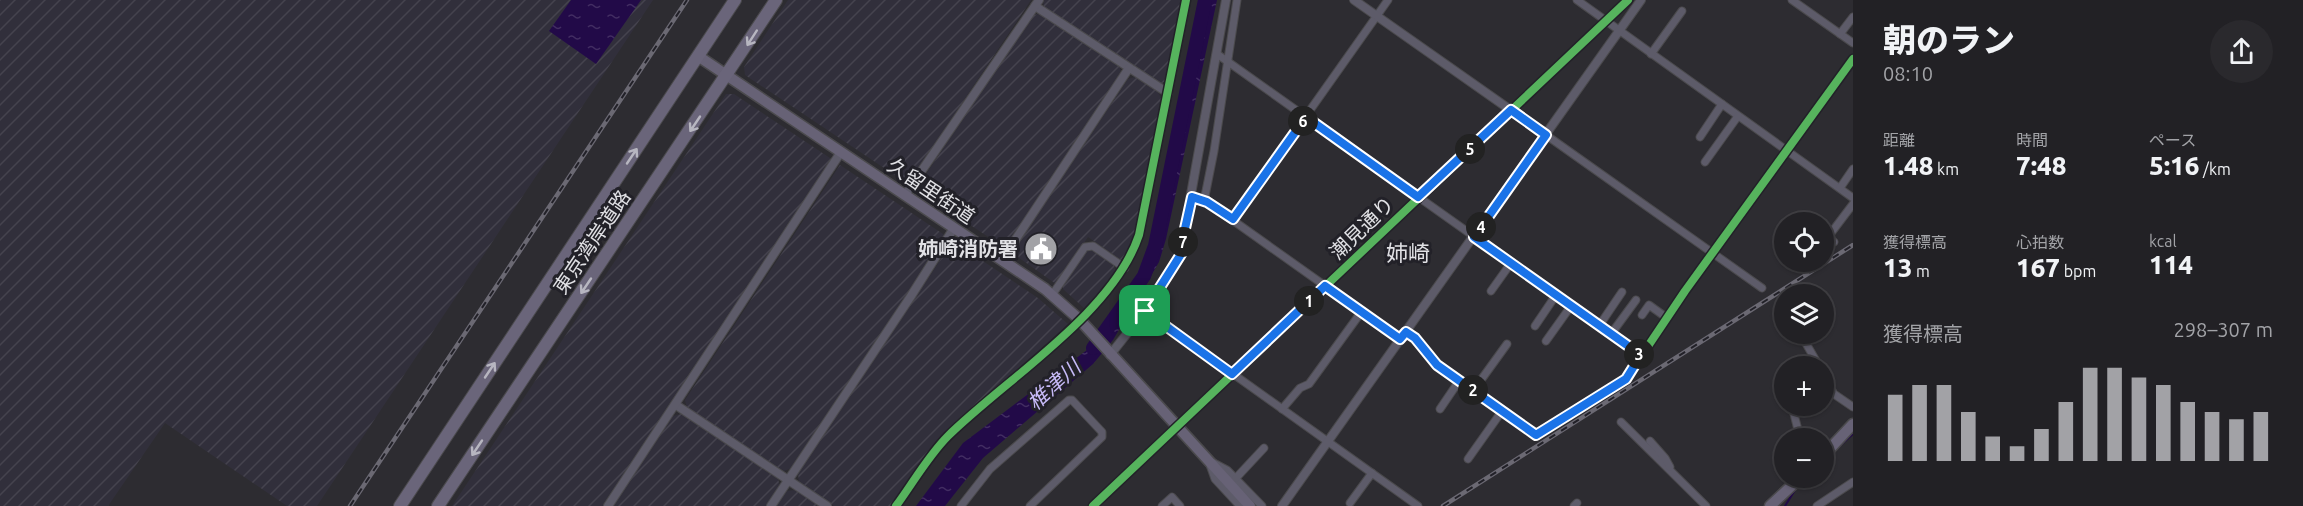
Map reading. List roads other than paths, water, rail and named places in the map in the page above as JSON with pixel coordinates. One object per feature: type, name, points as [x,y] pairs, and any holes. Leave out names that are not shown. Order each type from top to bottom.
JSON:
[{"type":"highway","name":"東京湾岸道路","points":[[400,506],[735,0]]},
{"type":"highway","name":"東京湾岸道路","points":[[438,506],[776,0]]},
{"type":"main road","name":"久留里街道","points":[[699,56],[1052,295],[1083,324],[1250,506]]},
{"type":"main road","points":[[1834,444],[1853,424]]},
{"type":"main road","points":[[1770,506],[1788,489]]},
{"type":"street","points":[[897,506],[947,437],[1083,324],[1125,268],[1139,235],[1186,0]]},
{"type":"street","points":[[1108,352],[1145,311],[1183,251],[1184,233],[1226,0]]},
{"type":"street","points":[[1203,201],[1237,0]]},
{"type":"street","points":[[1354,0],[1762,288]]},
{"type":"street","points":[[1233,219],[1388,0]]},
{"type":"street","points":[[1577,0],[1853,198]]},
{"type":"street","name":"潮見通り","points":[[1093,506],[1628,0]]},
{"type":"street","points":[[1282,506],[1641,0]]},
{"type":"street","points":[[1795,1],[1853,43]]},
{"type":"street","points":[[905,195],[1037,3],[1129,69],[1168,93]]},
{"type":"street","points":[[1651,54],[1683,11]]},
{"type":"street","points":[[1840,34],[1853,17]]},
{"type":"street","points":[[1217,54],[1641,355]]},
{"type":"street","points":[[1192,197],[1233,219],[1362,311],[1403,335],[1415,338],[1437,365],[1536,435],[1626,379],[1785,150],[1853,59]]},
{"type":"street","points":[[1002,260],[1129,69]]},
{"type":"street","points":[[1700,137],[1722,104]]},
{"type":"street","points":[[1705,162],[1738,116]]},
{"type":"street","points":[[1206,119],[1218,122]]},
{"type":"street","points":[[608,506],[841,152]]},
{"type":"street","points":[[1840,188],[1853,169]]},
{"type":"street","points":[[1834,229],[1853,204]]},
{"type":"street","points":[[771,506],[954,228]]},
{"type":"street","points":[[1052,295],[1084,247],[1093,246],[1125,268]]},
{"type":"street","points":[[1491,291],[1511,263]]},
{"type":"street","points":[[1599,326],[1622,292]]},
{"type":"street","points":[[1535,326],[1556,296]]},
{"type":"street","points":[[1611,334],[1636,300]]},
{"type":"street","points":[[1642,315],[1649,305],[1667,318]]},
{"type":"street","points":[[1546,341],[1571,306]]},
{"type":"street","points":[[1145,311],[1418,506]]},
{"type":"street","points":[[1282,409],[1300,388],[1309,384],[1362,311]]},
{"type":"street","points":[[1473,391],[1507,344]]},
{"type":"street","points":[[1440,409],[1459,381]]},
{"type":"street","points":[[1834,394],[1853,407]]},
{"type":"street","points":[[961,506],[990,469],[1069,400],[1072,400],[1102,432],[1102,436],[1031,506]]},
{"type":"street","points":[[676,405],[827,506]]},
{"type":"street","points":[[1468,459],[1502,411]]},
{"type":"street","points":[[1621,422],[1706,506]]},
{"type":"street","points":[[1650,441],[1665,458],[1672,473]]},
{"type":"street","points":[[1236,478],[1264,448]]},
{"type":"street","points":[[1208,460],[1221,465],[1262,506]]},
{"type":"street","points":[[1208,460],[1215,479],[1240,506]]},
{"type":"street","points":[[1350,503],[1372,473]]},
{"type":"street","points":[[1817,506],[1853,482]]},
{"type":"street","points":[[1779,506],[1788,489]]},
{"type":"street","points":[[1162,506],[1172,497],[1180,506]]},
{"type":"water","points":[[571,0],[641,0],[596,64],[549,31]]},
{"type":"water","points":[[1205,0],[1217,0],[1166,239],[1159,262],[1113,340],[1093,364],[983,458],[945,506],[916,506],[963,443],[1099,341],[1144,276],[1155,246]]},
{"type":"waterway","name":"椎津川","points":[[1093,348],[1144,276],[1155,246],[1205,0]]},
{"type":"waterway","points":[[1834,451],[1853,434]]},
{"type":"waterway","points":[[1785,506],[1795,490]]},
{"type":"railway","points":[[350,506],[687,0]]},
{"type":"railway","points":[[1443,506],[1853,245]]},
{"type":"place","name":"姉崎消防署","points":[[1041,249]]},
{"type":"district","name":"姉崎","points":[[1408,253]]}]
